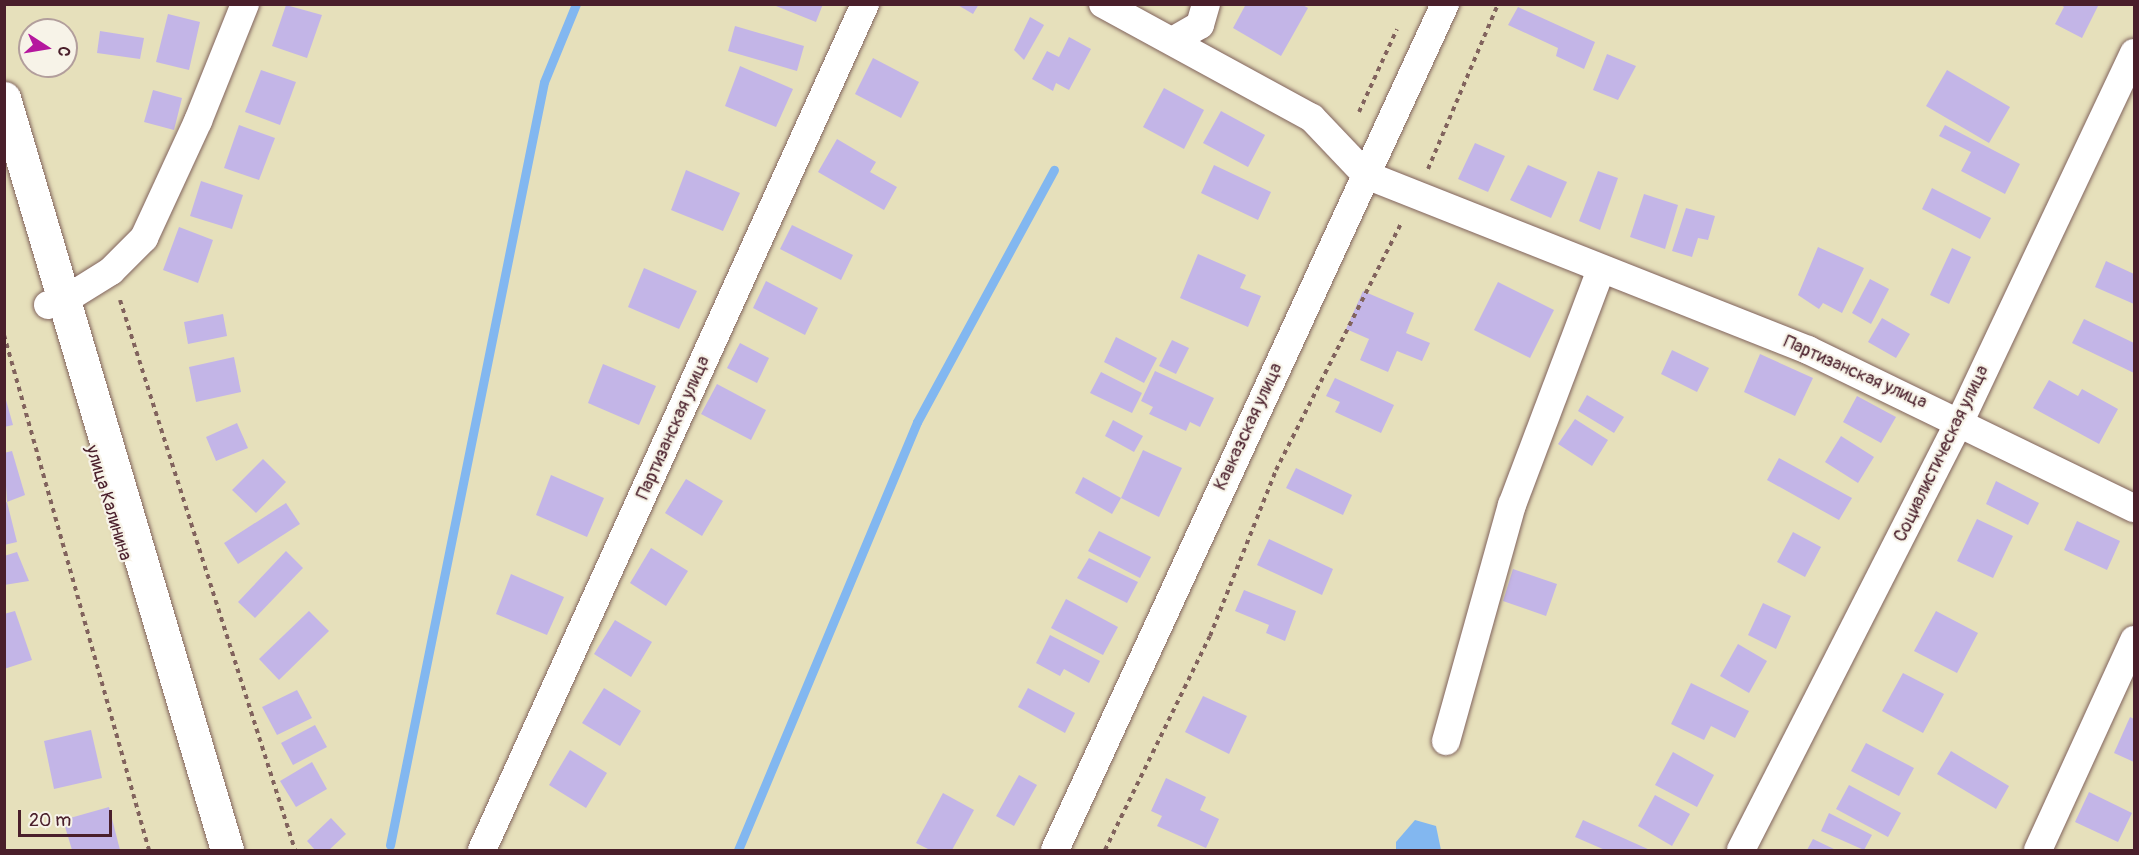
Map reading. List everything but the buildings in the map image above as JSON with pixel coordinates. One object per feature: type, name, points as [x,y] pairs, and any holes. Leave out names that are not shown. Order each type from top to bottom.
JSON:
[{"type":"main road","points":[[4,98],[56,303],[227,850]]},
{"type":"main road","name":"улица Калинина","points":[[4,155],[56,303],[212,850]]},
{"type":"street","points":[[56,303],[111,271],[144,238],[198,121],[245,4]]},
{"type":"street","name":"Партизанская улица","points":[[482,850],[865,4]]},
{"type":"street","name":"Партизанская улица","points":[[1104,4],[1174,40],[1312,118],[1366,175],[1808,350],[1960,421],[2134,508]]},
{"type":"street","points":[[1174,40],[1200,26],[1206,4]]},
{"type":"street","name":"Кавказская улица","points":[[1054,850],[1444,4]]},
{"type":"street","name":"Социалистическая улица","points":[[1741,850],[1960,421],[2134,53]]},
{"type":"street","points":[[1446,741],[1512,505],[1601,269]]},
{"type":"street","points":[[2038,850],[2134,639]]},
{"type":"path","points":[[1105,850],[1210,636],[1276,470],[1415,196],[1498,4]]},
{"type":"path","points":[[111,271],[295,850]]},
{"type":"path","points":[[4,335],[149,850]]},
{"type":"water","points":[[1415,820],[1436,826],[1441,850],[1396,850],[1396,842]]},
{"type":"waterway","points":[[390,845],[544,82],[576,4]]},
{"type":"waterway","points":[[738,850],[917,422],[1054,170]]}]
